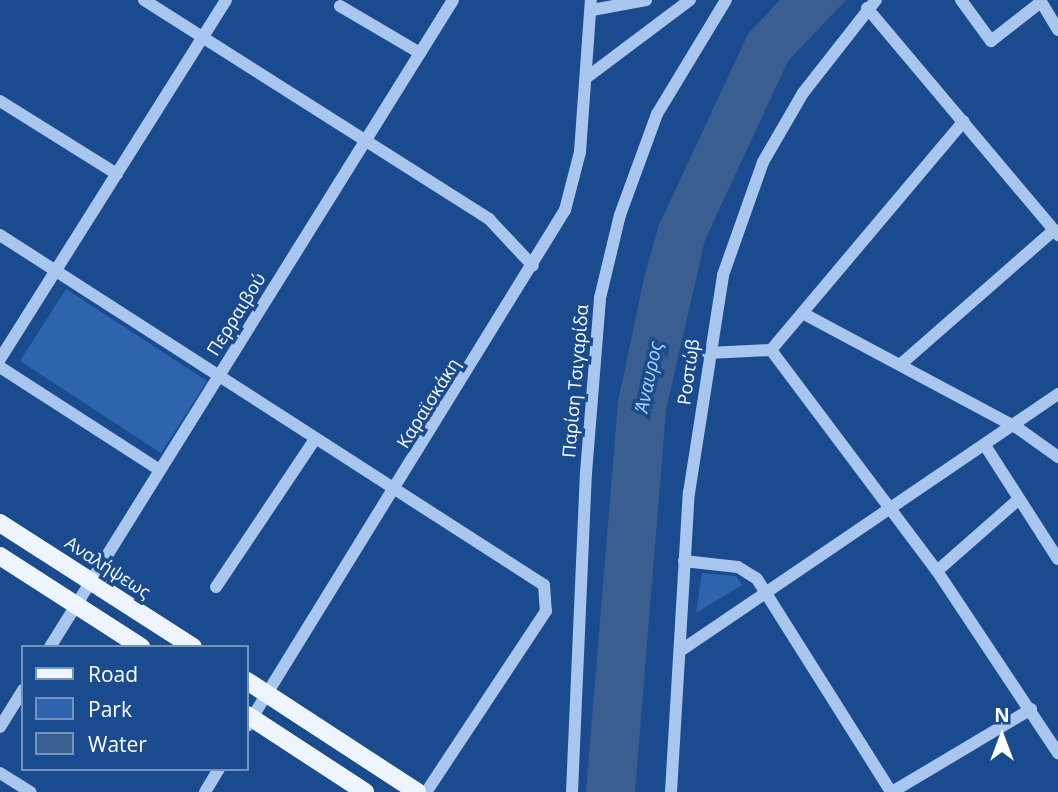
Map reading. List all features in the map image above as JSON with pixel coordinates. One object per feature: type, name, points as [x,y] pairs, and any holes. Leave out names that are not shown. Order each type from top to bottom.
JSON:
[{"type":"main road","name":"Αναλήψεως","points":[[0,523],[190,645]]},
{"type":"main road","points":[[0,556],[138,645]]},
{"type":"main road","points":[[248,682],[418,792]]},
{"type":"main road","points":[[248,720],[365,792]]},
{"type":"street","points":[[144,0],[506,232],[533,266]]},
{"type":"street","points":[[0,359],[226,0]]},
{"type":"street","name":"Περραιβού","points":[[51,645],[453,0]]},
{"type":"street","points":[[592,5],[646,0]]},
{"type":"street","points":[[586,78],[691,0]]},
{"type":"street","name":"Παρίση Τσιγαρίδα","points":[[572,792],[586,473],[600,298],[620,215],[657,114],[726,0]]},
{"type":"street","points":[[961,0],[991,41],[1040,1],[1058,30]]},
{"type":"street","points":[[871,4],[1056,232],[901,364]]},
{"type":"street","name":"Ροστώβ","points":[[671,792],[684,561],[708,353],[723,275],[763,162],[803,93],[871,4]]},
{"type":"street","name":"Καραϊσκάκη","points":[[248,720],[267,694],[533,266],[575,183],[592,5]]},
{"type":"street","points":[[340,6],[420,53]]},
{"type":"street","points":[[0,100],[117,174]]},
{"type":"street","points":[[708,353],[771,350],[806,315],[964,121]]},
{"type":"street","points":[[0,235],[394,491],[544,585],[546,611],[426,792]]},
{"type":"street","points":[[806,315],[1016,427],[1058,457]]},
{"type":"street","points":[[771,350],[937,571],[1058,753]]},
{"type":"street","points":[[0,367],[160,470]]},
{"type":"street","points":[[680,651],[1016,427],[1058,394]]},
{"type":"street","points":[[216,587],[315,439]]},
{"type":"street","points":[[986,447],[1058,559]]},
{"type":"street","points":[[937,571],[1020,499]]},
{"type":"street","points":[[684,561],[741,568],[768,594],[891,792],[1031,709]]},
{"type":"street","points":[[0,727],[21,693]]},
{"type":"street","points":[[205,792],[218,771]]},
{"type":"street","points":[[0,773],[30,792]]},
{"type":"green space","points":[[66,289],[207,381],[161,453],[20,361]]},
{"type":"green space","points":[[702,573],[736,576],[742,585],[696,613]]},
{"type":"water","name":"Άναυρος","points":[[780,0],[846,0],[788,61],[705,240],[666,410],[635,792],[586,792],[618,402],[644,278],[659,225],[748,34]]}]
